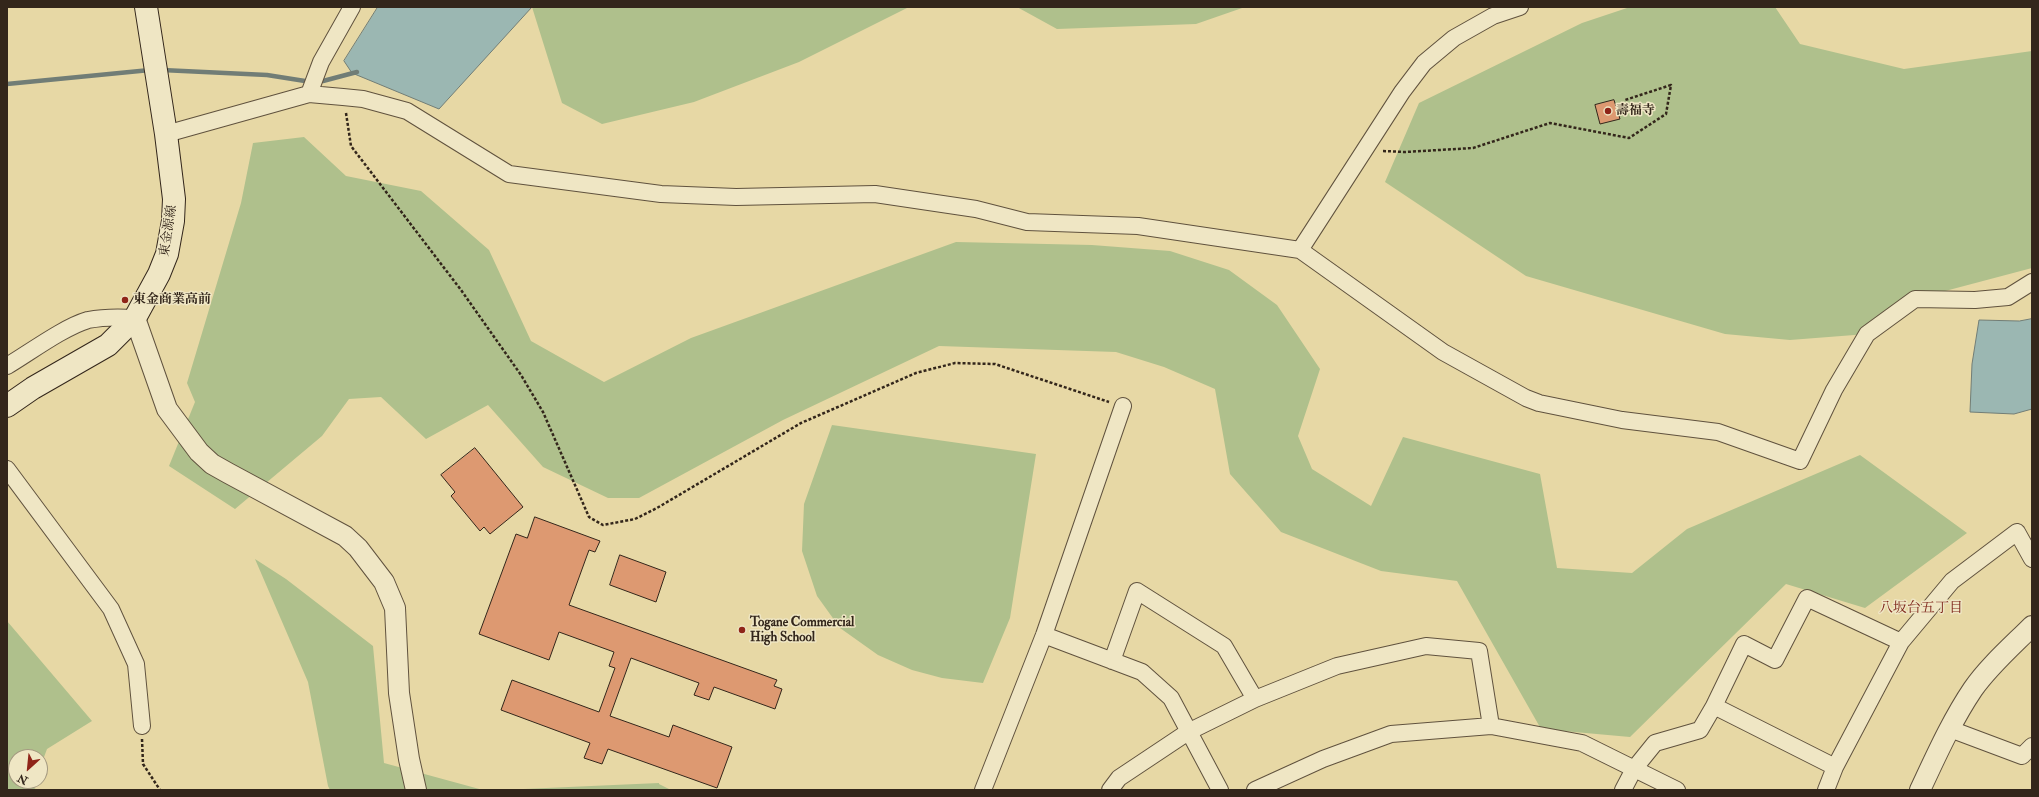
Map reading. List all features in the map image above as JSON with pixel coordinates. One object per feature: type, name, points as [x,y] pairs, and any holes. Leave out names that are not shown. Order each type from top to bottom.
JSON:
[{"type":"main road","name":"東金源線","points":[[7,406],[32,388],[108,345],[135,318],[159,274],[167,254],[173,221],[174,199],[166,134],[146,7]]},
{"type":"street","points":[[309,94],[321,62],[352,7]]},
{"type":"street","points":[[1300,250],[1402,92],[1424,63],[1454,38],[1493,16],[1520,7]]},
{"type":"street","points":[[166,134],[309,94],[363,99],[407,111],[509,174],[661,194],[736,197],[875,194],[976,209],[1027,222],[1138,226],[1300,250],[1443,352],[1526,398],[1539,403],[1622,420],[1718,432],[1800,462],[1834,390],[1867,334],[1915,299],[1975,300],[2008,297],[2032,282]]},
{"type":"street","points":[[7,366],[54,337],[88,320],[113,317],[135,318],[167,409],[199,452],[212,464],[345,536],[358,548],[384,582],[395,608],[399,693],[409,759],[416,790]]},
{"type":"street","points":[[983,790],[1044,635],[1123,406]]},
{"type":"street","points":[[7,469],[111,609],[136,664],[142,726]]},
{"type":"street","points":[[1826,790],[1836,767],[1902,642],[1952,581],[2017,532],[2032,559]]},
{"type":"street","points":[[1112,661],[1137,591],[1224,646],[1255,699]]},
{"type":"street","points":[[1623,790],[1634,769],[1655,743],[1700,730],[1714,706],[1744,644],[1775,660],[1808,598],[1902,642]]},
{"type":"street","points":[[1920,790],[1950,729],[1973,689],[2004,653],[2032,626]]},
{"type":"street","points":[[1044,635],[1142,672],[1171,698],[1220,790]]},
{"type":"street","points":[[1110,790],[1120,778],[1188,732],[1255,699],[1337,666],[1419,647],[1426,646],[1479,651],[1492,726]]},
{"type":"street","points":[[1714,706],[1836,767]]},
{"type":"street","points":[[1255,790],[1323,759],[1391,734],[1492,726],[1582,743],[1677,790]]},
{"type":"street","points":[[1950,729],[2022,756],[2032,746]]},
{"type":"path","points":[[1364,150],[1405,152],[1474,148],[1550,123],[1629,138],[1666,114],[1670,85],[1625,100]]},
{"type":"path","points":[[343,97],[351,146],[461,290],[521,375],[542,412],[589,517],[603,525],[635,519],[658,508],[801,423],[916,373],[955,363],[995,364],[1123,406]]},
{"type":"path","points":[[142,726],[143,764],[160,790]]},
{"type":"green space","points":[[532,7],[909,7],[799,62],[694,102],[602,124],[562,103]]},
{"type":"green space","points":[[1017,7],[1245,7],[1196,24],[1057,29]]},
{"type":"green space","points":[[1630,7],[1775,7],[1800,44],[1904,69],[2032,51],[2032,268],[1915,299],[1867,334],[1790,340],[1725,334],[1526,276],[1385,182],[1419,103],[1582,23]]},
{"type":"green space","points":[[304,137],[346,176],[421,191],[489,250],[531,341],[604,382],[691,338],[956,242],[1092,245],[1170,251],[1229,270],[1277,305],[1320,369],[1298,436],[1312,469],[1371,506],[1403,437],[1540,474],[1557,568],[1632,573],[1687,529],[1860,455],[1967,533],[1865,608],[1786,584],[1630,737],[1541,729],[1457,581],[1381,571],[1281,532],[1230,474],[1215,389],[1164,367],[1116,352],[939,346],[783,420],[639,498],[608,498],[543,467],[488,405],[426,439],[381,397],[349,399],[322,436],[235,509],[169,466],[195,402],[187,383],[241,203],[253,143]]},
{"type":"green space","points":[[832,425],[1036,454],[1010,618],[983,683],[942,678],[912,670],[878,655],[840,628],[817,596],[802,551],[804,504]]},
{"type":"green space","points":[[255,559],[286,579],[373,646],[384,763],[483,790],[330,790],[308,682]]},
{"type":"green space","points":[[7,621],[92,721],[47,749],[8,749],[8,789],[37,790],[7,790]]},
{"type":"green space","points":[[659,783],[671,790],[501,790]]},
{"type":"water","points":[[378,7],[532,7],[439,109],[352,73],[344,61]]},
{"type":"water","points":[[2032,319],[2032,409],[2014,414],[1970,412],[1972,364],[1979,320],[2019,321]]},
{"type":"building","points":[[1614,100],[1620,119],[1600,124],[1595,105]]},
{"type":"building","points":[[475,448],[523,507],[490,534],[484,527],[480,531],[451,496],[455,492],[441,475]]},
{"type":"building","points":[[535,517],[600,541],[595,552],[589,550],[569,605],[777,680],[774,686],[782,689],[775,709],[714,687],[709,700],[694,695],[699,683],[631,658],[610,716],[669,737],[673,725],[732,747],[717,788],[608,749],[602,764],[584,758],[590,743],[501,710],[512,680],[599,712],[615,668],[609,666],[614,652],[559,632],[549,660],[479,634],[516,534],[527,538]]},
{"type":"building","points":[[620,555],[666,572],[656,602],[610,585]]},
{"type":"waterway","points":[[7,84],[150,70]]},
{"type":"waterway","points":[[162,70],[267,75],[305,81]]},
{"type":"waterway","points":[[323,81],[357,72]]},
{"type":"place","name":"壽福寺","points":[[1608,111]]},
{"type":"place","name":"東金商業高前","points":[[125,300]]},
{"type":"place","name":"Togane Commercial High School","points":[[742,630]]},
{"type":"district","name":"八坂台五丁目","points":[[1921,609]]}]
